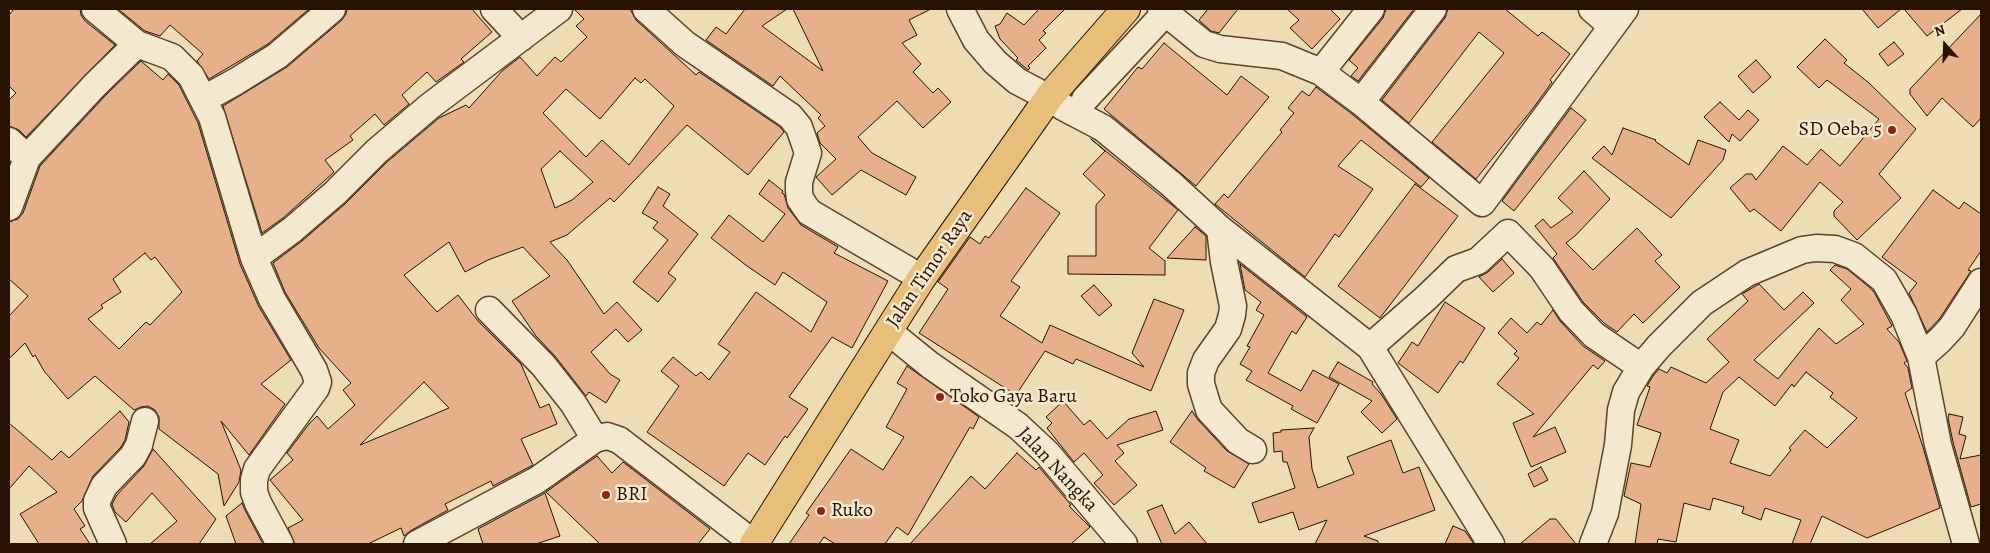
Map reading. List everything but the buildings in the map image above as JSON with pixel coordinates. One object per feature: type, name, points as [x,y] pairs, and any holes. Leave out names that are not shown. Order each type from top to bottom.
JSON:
[{"type":"highway","name":"Jalan Timor Raya","points":[[746,541],[888,331],[1043,94],[1110,9]]},
{"type":"highway","name":"Jalan Timor Raya","points":[[746,541],[908,270],[988,152],[1126,9]]},
{"type":"street","points":[[95,9],[147,48],[178,61],[191,76],[212,117],[254,258],[272,300],[314,370],[318,382],[316,388],[257,469],[254,480],[254,492],[258,503],[280,544]]},
{"type":"street","points":[[204,99],[278,56],[332,9]]},
{"type":"street","points":[[494,9],[521,38]]},
{"type":"street","points":[[254,258],[292,230],[335,193],[377,151],[430,106],[559,9]]},
{"type":"street","points":[[646,9],[685,44],[790,116],[799,127],[808,153],[799,182],[799,191],[800,199],[809,212],[908,270]]},
{"type":"street","points":[[960,9],[976,40],[995,62],[1017,81],[1102,128],[1171,184],[1220,229],[1370,347],[1491,544]]},
{"type":"street","points":[[1321,72],[1371,9]]},
{"type":"street","points":[[1361,102],[1434,9]]},
{"type":"street","points":[[1085,99],[1165,10],[1204,44],[1220,49],[1282,56],[1321,72],[1361,102],[1482,203],[1618,17],[1592,9]]},
{"type":"street","points":[[9,206],[28,158],[95,85],[147,48]]},
{"type":"street","points":[[9,141],[28,158]]},
{"type":"street","points":[[1220,229],[1224,262],[1233,306],[1232,315],[1228,330],[1206,360],[1201,373],[1201,384],[1209,410],[1238,441],[1253,450]]},
{"type":"street","points":[[1370,347],[1456,269],[1478,261],[1508,233],[1542,268],[1570,311],[1594,335],[1641,367]]},
{"type":"street","points":[[1593,544],[1605,513],[1618,445],[1621,410],[1626,392],[1641,367],[1702,303],[1747,273],[1802,250],[1816,248],[1835,249],[1854,256],[1884,280],[1904,316],[1921,357],[1938,445],[1966,544]]},
{"type":"street","points":[[1921,357],[1952,327],[1981,282]]},
{"type":"street","points":[[488,310],[543,365],[573,403],[595,439]]},
{"type":"street","name":"Jalan Nangka","points":[[888,331],[930,365],[1018,426],[1047,452],[1124,544]]},
{"type":"street","points":[[113,544],[97,508],[97,501],[104,486],[133,456],[139,445],[145,421]]},
{"type":"street","points":[[417,544],[537,480],[595,439],[607,436],[619,440],[746,541]]},
{"type":"place","name":"SD Oeba 5","points":[[1892,130]]},
{"type":"place","name":"Toko Gaya Baru","points":[[940,397]]},
{"type":"place","name":"BRI","points":[[606,495]]},
{"type":"place","name":"Ruko","points":[[821,511]]}]
